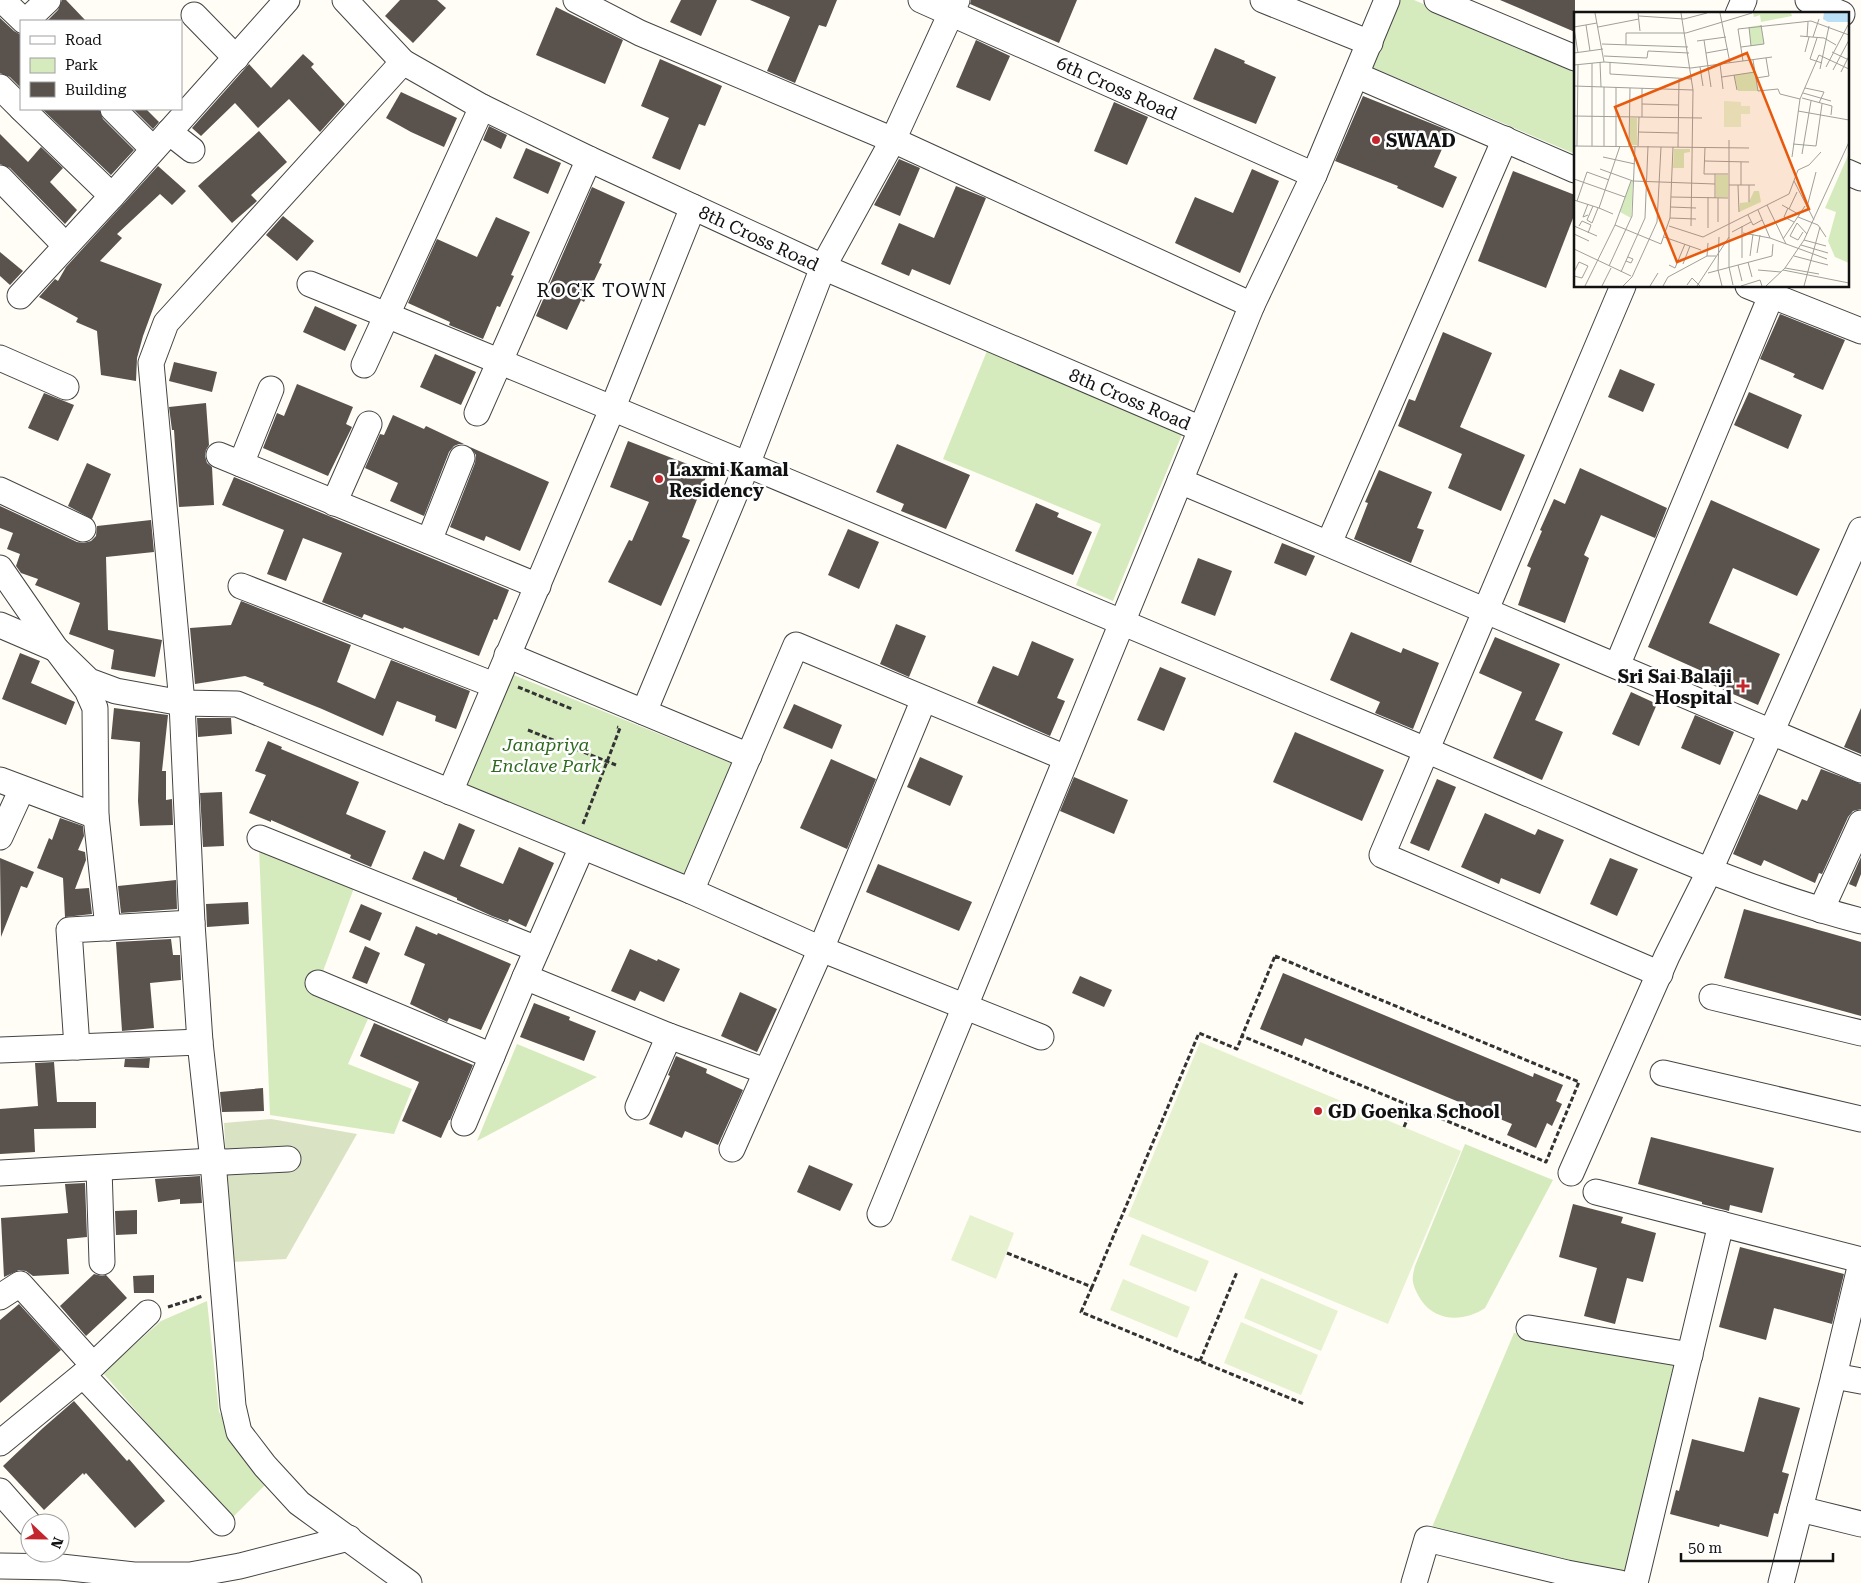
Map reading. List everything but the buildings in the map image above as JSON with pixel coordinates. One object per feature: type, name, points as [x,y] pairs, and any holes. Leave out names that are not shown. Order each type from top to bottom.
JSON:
[{"type":"street","points":[[2,0],[24,20]]},
{"type":"street","points":[[26,20],[48,0]]},
{"type":"street","points":[[20,296],[287,0]]},
{"type":"street","name":"8th Cross Road","points":[[345,0],[403,62],[482,107],[588,159],[823,267],[1201,429]]},
{"type":"street","points":[[576,0],[640,33],[893,140],[1252,305]]},
{"type":"street","name":"6th Cross Road","points":[[921,0],[954,7],[1314,176]]},
{"type":"street","points":[[1263,0],[1370,43]]},
{"type":"street","points":[[880,1214],[1252,305],[1314,176],[1387,0]]},
{"type":"street","points":[[1437,0],[1574,58]]},
{"type":"street","points":[[1739,12],[1744,0]]},
{"type":"street","points":[[1808,0],[1837,12]]},
{"type":"street","points":[[644,712],[747,465],[823,267],[893,140],[954,7]]},
{"type":"street","points":[[194,15],[236,58]]},
{"type":"street","points":[[1848,16],[1861,21]]},
{"type":"street","points":[[403,62],[166,323],[151,363],[182,704],[192,923],[200,1042],[213,1161],[233,1406],[239,1432],[265,1466],[299,1503],[408,1583]]},
{"type":"street","points":[[1356,75],[1574,170]]},
{"type":"street","points":[[0,87],[20,106]]},
{"type":"street","points":[[364,365],[482,107]]},
{"type":"street","points":[[24,110],[112,196]]},
{"type":"street","points":[[114,110],[161,140],[192,150]]},
{"type":"street","points":[[1329,543],[1505,140]]},
{"type":"street","points":[[477,413],[588,159]]},
{"type":"street","points":[[1848,172],[1861,178]]},
{"type":"street","points":[[0,178],[65,245]]},
{"type":"street","points":[[450,792],[502,685],[508,655],[613,407],[693,207]]},
{"type":"street","points":[[310,284],[613,407],[1427,750],[1709,872],[1820,910],[1861,921]]},
{"type":"street","points":[[1622,288],[1382,855],[1660,974]]},
{"type":"street","points":[[1753,288],[1861,331]]},
{"type":"street","points":[[1616,666],[1771,296]]},
{"type":"street","points":[[0,358],[66,387]]},
{"type":"street","points":[[271,389],[230,460],[538,586]]},
{"type":"street","points":[[334,502],[368,424]]},
{"type":"street","points":[[429,541],[462,458]]},
{"type":"street","points":[[1180,481],[1861,770]]},
{"type":"street","points":[[0,490],[83,529]]},
{"type":"street","points":[[1571,1172],[1660,974],[1709,872],[1861,530]]},
{"type":"street","points":[[0,568],[87,690],[95,708],[96,816],[108,928]]},
{"type":"street","points":[[241,586],[502,685]]},
{"type":"street","points":[[0,625],[56,649],[89,681],[116,691],[182,704],[237,704],[450,792],[582,836],[691,891],[820,949],[1041,1037]]},
{"type":"street","points":[[691,891],[796,644],[1066,758]]},
{"type":"street","points":[[508,655],[749,756]]},
{"type":"street","points":[[732,1149],[820,949],[924,698]]},
{"type":"street","points":[[0,837],[11,785],[96,816]]},
{"type":"street","points":[[1820,910],[1861,823]]},
{"type":"street","points":[[464,1123],[582,836]]},
{"type":"street","points":[[260,838],[537,948]]},
{"type":"street","points":[[76,1047],[69,930],[192,923]]},
{"type":"street","points":[[525,977],[669,1036],[765,1072]]},
{"type":"street","points":[[318,983],[492,1056]]},
{"type":"street","points":[[1712,997],[1861,1033]]},
{"type":"street","points":[[638,1107],[669,1036]]},
{"type":"street","points":[[0,1050],[200,1042]]},
{"type":"street","points":[[1663,1073],[1861,1119]]},
{"type":"street","points":[[0,1173],[213,1161],[288,1159]]},
{"type":"street","points":[[98,1168],[102,1262]]},
{"type":"street","points":[[1596,1192],[1861,1261],[1834,1376],[1781,1583]]},
{"type":"street","points":[[1636,1583],[1721,1224]]},
{"type":"street","points":[[0,1297],[20,1284],[88,1370],[222,1523]]},
{"type":"street","points":[[0,1443],[88,1370],[148,1313]]},
{"type":"street","points":[[1529,1328],[1690,1355]]},
{"type":"street","points":[[1834,1376],[1861,1381]]},
{"type":"street","points":[[0,1491],[20,1514]]},
{"type":"street","points":[[1800,1509],[1861,1524]]},
{"type":"street","points":[[11,1566],[61,1567],[134,1575],[190,1575],[240,1566],[349,1538]]},
{"type":"street","points":[[1414,1583],[1426,1539],[1566,1578],[1620,1583]]},
{"type":"street","points":[[11,1566],[47,1583]]},
{"type":"path","points":[[502,685],[574,710]]},
{"type":"path","points":[[582,836],[620,728],[611,724]]},
{"type":"path","points":[[528,730],[616,765]]},
{"type":"path","points":[[1242,1036],[1546,1162],[1580,1082],[1275,956],[1242,1036],[1237,1049],[1199,1033],[1081,1312],[1304,1404]]},
{"type":"path","points":[[1404,1127],[1413,1106]]},
{"type":"path","points":[[1006,1253],[1092,1287]]},
{"type":"path","points":[[1200,1361],[1237,1272]]},
{"type":"path","points":[[148,1313],[223,1289]]},
{"type":"green space","points":[[1398,0],[1414,0],[1574,69],[1574,154],[1369,66]]},
{"type":"green space","points":[[987,351],[1183,432],[1113,601],[1076,585],[1101,524],[943,459]]},
{"type":"green space","name":"Janapriya Enclave Park","points":[[506,672],[736,765],[689,879],[460,787]]},
{"type":"green space","points":[[259,848],[354,888],[316,990],[371,1012],[348,1064],[412,1089],[394,1134],[270,1115]]},
{"type":"green space","points":[[1200,1042],[1461,1151],[1388,1324],[1128,1216]]},
{"type":"green space","points":[[517,1044],[597,1077],[477,1141]]},
{"type":"green space","points":[[271,1119],[357,1134],[286,1259],[232,1262],[224,1123]]},
{"type":"green space","points":[[1465,1144],[1553,1180],[1485,1308],[1468,1316],[1451,1318],[1442,1316],[1427,1307],[1416,1291],[1413,1278],[1415,1266]]},
{"type":"green space","points":[[970,1215],[1014,1233],[996,1279],[951,1260]]},
{"type":"green space","points":[[1142,1234],[1209,1261],[1196,1292],[1129,1265]]},
{"type":"green space","points":[[1261,1278],[1338,1311],[1321,1351],[1244,1318]]},
{"type":"green space","points":[[1123,1279],[1190,1307],[1177,1338],[1110,1310]]},
{"type":"green space","points":[[207,1301],[219,1412],[267,1483],[231,1519],[103,1373],[161,1321]]},
{"type":"green space","points":[[1241,1322],[1318,1355],[1301,1395],[1224,1363]]},
{"type":"green space","points":[[1514,1333],[1690,1355],[1635,1583],[1427,1539]]},
{"type":"place","name":"SWAAD","points":[[1376,140]]},
{"type":"place","name":"Laxmi Kamal Residency","points":[[659,479]]},
{"type":"place","name":"Sri Sai Balaji Hospital","points":[[1743,686]]},
{"type":"place","name":"GD Goenka School","points":[[1318,1111]]},
{"type":"district","name":"ROCK TOWN","points":[[602,290]]}]
